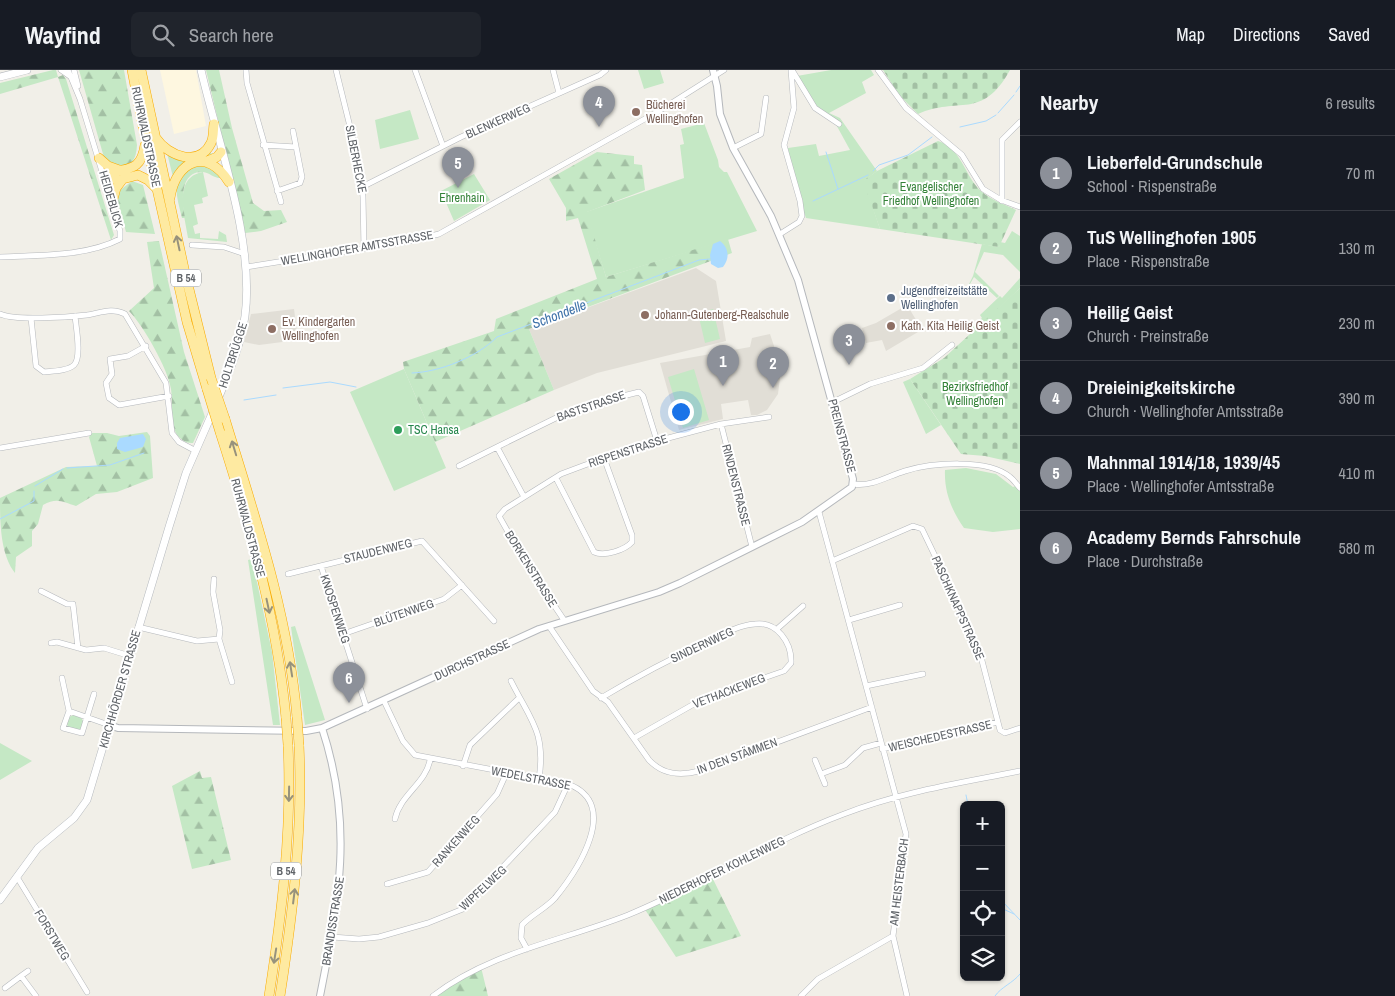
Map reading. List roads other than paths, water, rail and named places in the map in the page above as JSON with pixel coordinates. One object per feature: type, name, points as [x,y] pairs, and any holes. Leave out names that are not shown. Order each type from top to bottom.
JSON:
[{"type":"highway","name":"RUHRWALDSTRASSE","points":[[132,70],[187,322],[258,559],[276,644],[286,718],[290,793],[286,862],[269,996]]},
{"type":"highway","name":"RUHRWALDSTRASSE","points":[[142,70],[201,341],[276,593],[297,717],[300,811],[297,872],[280,996]]},
{"type":"highway","points":[[205,152],[212,139],[214,124]]},
{"type":"highway","points":[[154,131],[160,143],[175,155],[190,157],[205,152],[221,152]]},
{"type":"highway","points":[[112,203],[122,175],[137,164],[144,153],[146,139]]},
{"type":"highway","points":[[169,201],[178,172],[191,163],[205,162],[217,157],[221,152]]},
{"type":"highway","points":[[99,158],[122,175]]},
{"type":"highway","points":[[205,162],[218,168],[229,182]]},
{"type":"highway","points":[[105,178],[122,175],[142,176],[152,183],[158,192]]},
{"type":"main road","points":[[0,77],[27,70]]},
{"type":"main road","name":"HOLTBRÜGGE","points":[[196,451],[227,376],[242,331],[246,305],[245,254],[201,70]]},
{"type":"main road","name":"KIRCHHÖRDER STRASSE","points":[[0,900],[38,848],[74,818],[83,808],[90,793],[138,627],[178,500],[196,451]]},
{"type":"street","points":[[61,70],[74,73]]},
{"type":"street","name":"HEIDEBLICK","points":[[0,257],[72,252],[109,244],[120,238],[112,203],[80,99],[74,73],[68,70]]},
{"type":"street","points":[[246,70],[246,83],[281,202]]},
{"type":"street","name":"SILBERHECKE","points":[[336,70],[355,146],[362,187],[364,249]]},
{"type":"street","points":[[415,70],[443,146]]},
{"type":"street","points":[[553,70],[559,93]]},
{"type":"street","name":"BLENKERWEG","points":[[362,187],[443,146],[606,70]]},
{"type":"street","name":"WELLINGHOFER AMTSSTRASSE","points":[[246,267],[427,238],[452,228],[659,112],[714,73],[724,70]]},
{"type":"street","points":[[791,70],[815,108],[839,124]]},
{"type":"street","points":[[780,234],[799,222],[802,216],[800,200],[784,145],[794,108],[791,70]]},
{"type":"street","points":[[878,70],[906,108],[962,155],[983,190],[1002,201],[1020,207]]},
{"type":"street","name":"PREINSTRASSE","points":[[714,73],[720,114],[733,148],[780,234],[803,295],[854,484],[849,490],[819,512]]},
{"type":"street","points":[[733,148],[761,134],[766,98]]},
{"type":"street","points":[[1002,201],[1002,140],[1020,122]]},
{"type":"street","points":[[277,191],[300,183],[302,177],[293,130]]},
{"type":"street","points":[[263,145],[296,147]]},
{"type":"street","points":[[192,245],[224,247],[245,254]]},
{"type":"street","points":[[0,314],[11,318],[31,318],[75,316],[110,310],[122,312],[130,318],[164,379],[169,396],[169,421],[172,434],[179,442],[196,451]]},
{"type":"street","points":[[31,318],[36,366],[44,372],[68,368],[76,363],[78,358],[75,316]]},
{"type":"street","points":[[833,402],[870,384],[923,368],[952,345]]},
{"type":"street","points":[[146,346],[128,356],[110,359],[112,374],[106,383],[109,398],[119,405],[169,396]]},
{"type":"street","name":"BASTSTRASSE","points":[[460,466],[568,412],[635,391],[643,396],[657,441]]},
{"type":"street","name":"RISPENSTRASSE","points":[[499,516],[505,509],[556,478],[604,458],[657,441],[721,424],[769,417]]},
{"type":"street","name":"RINDENSTRASSE","points":[[721,424],[752,547]]},
{"type":"street","points":[[0,448],[89,433]]},
{"type":"street","points":[[497,447],[524,497]]},
{"type":"street","points":[[556,478],[594,552],[602,554],[627,546],[632,542],[632,535],[604,458]]},
{"type":"street","points":[[854,484],[865,485],[907,470],[961,464],[982,466],[999,471],[1009,476],[1020,488]]},
{"type":"street","points":[[819,512],[896,797]]},
{"type":"street","name":"DURCHSTRASSE","points":[[109,725],[118,728],[306,731],[322,728],[549,626],[659,592],[819,512]]},
{"type":"street","name":"BORKENSTRASSE","points":[[499,516],[525,562],[564,620]]},
{"type":"street","name":"PASCHKNAPPSTRASSE","points":[[832,561],[913,526],[918,526],[922,529],[936,556],[971,641],[980,653],[998,722]]},
{"type":"street","name":"STAUDENWEG","points":[[288,574],[422,541],[494,621]]},
{"type":"street","name":"KNOSPENWEG","points":[[321,566],[367,709]]},
{"type":"street","points":[[214,579],[213,592],[220,630],[219,639],[232,682]]},
{"type":"street","name":"BLÜTENWEG","points":[[343,634],[444,599],[462,585]]},
{"type":"street","points":[[40,591],[67,604],[73,604],[78,648]]},
{"type":"street","points":[[849,620],[900,605]]},
{"type":"street","points":[[777,629],[802,606]]},
{"type":"street","name":"SINDERNWEG","points":[[601,698],[682,653],[745,626],[757,623],[777,629]]},
{"type":"street","name":"IN DEN STÄMMEN","points":[[549,626],[593,691],[608,702],[655,766],[670,773],[688,774],[872,708]]},
{"type":"street","points":[[138,627],[197,641],[219,639]]},
{"type":"street","name":"VETHACKEWEG","points":[[634,738],[701,700],[784,671],[791,663],[792,655],[777,629]]},
{"type":"street","points":[[52,643],[57,642],[92,650],[98,647],[130,656]]},
{"type":"street","points":[[866,686],[923,674]]},
{"type":"street","points":[[62,678],[68,711],[63,728],[82,733],[94,694]]},
{"type":"street","points":[[511,681],[538,733],[541,743],[539,779]]},
{"type":"street","points":[[464,766],[470,745],[519,698]]},
{"type":"street","name":"WEDELSTRASSE","points":[[384,701],[406,748],[415,755],[430,760],[568,784],[577,787],[588,801],[593,818],[592,837],[585,854],[555,898],[522,925],[521,936],[527,949]]},
{"type":"street","points":[[68,711],[109,725]]},
{"type":"street","name":"WEISCHEDESTRASSE","points":[[821,774],[845,765],[863,748],[882,746],[998,722],[1002,732],[1020,728]]},
{"type":"street","name":"BRANDISSTRASSE","points":[[320,996],[340,884],[342,838],[338,794],[322,728]]},
{"type":"street","points":[[395,819],[401,805],[425,774],[430,760]]},
{"type":"street","points":[[816,760],[824,784]]},
{"type":"street","name":"NIEDERHOFER KOHLENWEG","points":[[433,996],[450,983],[481,967],[628,914],[815,825],[896,797],[1020,771]]},
{"type":"street","name":"RANKENWEG","points":[[387,884],[428,872],[498,794],[506,774]]},
{"type":"street","name":"WIPFELWEG","points":[[332,937],[359,939],[379,937],[428,923],[463,909],[555,812],[568,784]]},
{"type":"street","name":"AM HEISTERBACH","points":[[896,797],[906,834],[906,844],[893,936],[907,996]]},
{"type":"street","name":"FORSTWEG","points":[[17,877],[87,992]]},
{"type":"street","points":[[801,996],[818,980],[893,936]]},
{"type":"street","points":[[6,988],[28,971]]},
{"type":"street","points":[[21,976],[36,996]]},
{"type":"water","points":[[720,241],[727,250],[728,257],[723,267],[718,268],[711,264],[710,255],[713,244]]},
{"type":"water","points":[[143,434],[146,439],[143,447],[125,452],[117,449],[117,443],[120,438]]},
{"type":"waterway","points":[[1016,92],[1020,86]]},
{"type":"waterway","points":[[998,113],[1014,95]]},
{"type":"waterway","points":[[960,127],[986,121],[996,115]]},
{"type":"waterway","points":[[873,171],[879,165],[908,155],[932,137]]},
{"type":"waterway","points":[[826,152],[838,189]]},
{"type":"waterway","points":[[813,201],[868,175]]},
{"type":"waterway","name":"Schondelle","points":[[412,373],[434,370],[458,362],[479,351],[497,337],[699,260],[710,259]]},
{"type":"waterway","name":"Schondelle","points":[[283,388],[330,382],[356,387]]},
{"type":"waterway","name":"Schondelle","points":[[244,400],[276,395]]},
{"type":"waterway","name":"Schondelle","points":[[67,468],[110,465],[144,453]]},
{"type":"waterway","name":"Schondelle","points":[[35,486],[63,469]]},
{"type":"waterway","name":"Schondelle","points":[[0,519],[34,501],[34,491]]},
{"type":"waterway","points":[[966,795],[967,801]]},
{"type":"waterway","points":[[1005,904],[1020,920]]},
{"type":"waterway","points":[[1005,910],[1014,914]]},
{"type":"waterway","points":[[995,996],[1020,974]]},
{"type":"place","name":"Bücherei Wellinghofen","points":[[636,112]]},
{"type":"place","name":"Dreieinigkeitskirche","points":[[599,127]]},
{"type":"place","name":"Mahnmal 1914/18, 1939/45","points":[[458,188]]},
{"type":"place","name":"Jugendfreizeitstätte Wellinghofen","points":[[891,298]]},
{"type":"place","name":"Johann-Gutenberg-Realschule","points":[[645,315]]},
{"type":"place","name":"Kath. Kita Heilig Geist","points":[[891,326]]},
{"type":"place","name":"Ev. Kindergarten Wellinghofen","points":[[272,329]]},
{"type":"place","name":"Heilig Geist","points":[[849,365]]},
{"type":"place","name":"Lieberfeld-Grundschule","points":[[723,386]]},
{"type":"place","name":"TuS Wellinghofen 1905","points":[[773,388]]},
{"type":"place","name":"TSC Hansa","points":[[398,430]]},
{"type":"place","name":"Academy Bernds Fahrschule","points":[[349,703]]},
{"type":"park label","name":"Evangelischer Friedhof Wellinghofen","points":[[931,194]]},
{"type":"park label","name":"Ehrenhain","points":[[462,198]]},
{"type":"park label","name":"Bezirksfriedhof Wellinghofen","points":[[975,394]]}]
